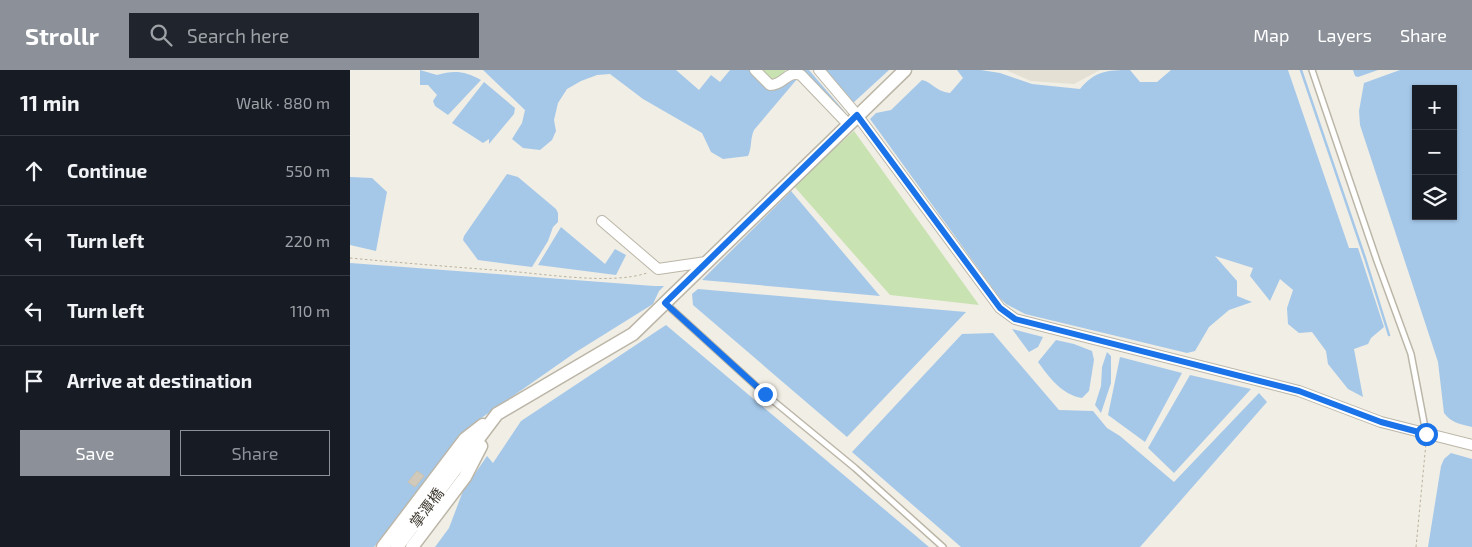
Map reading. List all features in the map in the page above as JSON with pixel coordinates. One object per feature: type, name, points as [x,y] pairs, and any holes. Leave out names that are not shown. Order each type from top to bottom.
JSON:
[{"type":"street","points":[[755,70],[770,85],[774,85],[791,73],[798,74],[852,120]]},
{"type":"street","points":[[819,70],[852,120],[1000,308],[1015,319],[1299,391],[1381,422],[1472,445]]},
{"type":"street","points":[[383,547],[465,439],[497,414],[633,334],[905,70]]},
{"type":"street","points":[[602,221],[658,269],[706,262]]},
{"type":"street","points":[[412,547],[465,477],[497,414]]},
{"type":"street","name":"掌潭橋","points":[[397,547],[497,414]]},
{"type":"lane","points":[[1312,70],[1411,354],[1426,434]]},
{"type":"lane","points":[[665,303],[765,394],[855,468],[943,547]]},
{"type":"path","points":[[350,258],[586,277],[628,277],[658,269]]},
{"type":"path","points":[[1416,547],[1426,434]]},
{"type":"shaded area","points":[[1006,70],[1100,70],[1074,84],[1031,81]]},
{"type":"green space","points":[[761,70],[786,70],[774,79],[768,77]]},
{"type":"green space","points":[[854,131],[979,305],[890,295],[793,185]]},
{"type":"water","points":[[420,70],[437,75],[459,72],[481,80],[448,115],[435,106],[433,101],[437,95],[428,85],[420,85]]},
{"type":"water","points":[[483,70],[676,70],[699,90],[711,75],[720,82],[730,70],[750,70],[771,91],[786,82],[798,70],[809,70],[844,111],[841,113],[803,72],[754,130],[748,156],[723,159],[711,152],[702,133],[643,99],[610,74],[597,75],[567,89],[558,103],[554,120],[556,131],[552,140],[540,150],[523,148],[512,139],[522,123],[525,110]]},
{"type":"water","points":[[825,70],[889,70],[853,103]]},
{"type":"water","points":[[957,70],[981,70],[1000,73],[1032,84],[1080,89],[1096,75],[1115,70],[1130,70],[1140,82],[1157,82],[1171,70],[1288,70],[1349,248],[1358,248],[1384,327],[1371,338],[1368,344],[1354,349],[1363,397],[1348,389],[1328,364],[1326,351],[1312,332],[1299,333],[1288,324],[1287,308],[1293,290],[1280,279],[1270,301],[1250,276],[1253,268],[1215,256],[1237,281],[1237,296],[1252,302],[1229,310],[1209,327],[1195,351],[1187,353],[1025,314],[1006,304],[870,119],[876,113],[891,110],[922,80],[950,93],[963,78]]},
{"type":"water","points":[[1353,70],[1378,70],[1358,77],[1355,76]]},
{"type":"water","points":[[1400,70],[1472,70],[1472,427],[1453,421],[1444,413],[1438,362],[1360,125],[1359,111],[1364,83]]},
{"type":"water","points":[[484,82],[515,108],[514,114],[489,144],[489,139],[483,143],[452,123]]},
{"type":"water","points":[[507,174],[518,177],[556,209],[558,213],[558,222],[553,227],[548,241],[532,267],[478,260],[463,240]]},
{"type":"water","points":[[350,177],[372,178],[387,192],[376,251],[350,245]]},
{"type":"water","points":[[791,191],[880,296],[702,280]]},
{"type":"water","points":[[561,227],[605,264],[615,249],[626,255],[616,275],[538,265]]},
{"type":"water","points":[[350,263],[664,286],[659,291],[653,304],[576,352],[477,421],[374,547],[350,547]]},
{"type":"water","points":[[698,289],[966,312],[847,437],[693,305],[692,294]]},
{"type":"water","points":[[666,325],[929,547],[435,547],[449,528],[463,491],[487,456],[493,463],[521,421]]},
{"type":"water","points":[[1012,329],[1043,337],[1038,347],[1029,352]]},
{"type":"water","points":[[993,333],[1059,410],[1093,411],[1107,428],[1120,436],[1174,482],[1259,393],[1267,402],[1140,547],[961,547],[852,452],[962,334]]},
{"type":"water","points":[[1056,340],[1092,351],[1094,360],[1089,391],[1082,398],[1062,389],[1051,379],[1038,362]]},
{"type":"water","points":[[1107,352],[1111,356],[1111,383],[1101,413],[1095,405],[1101,386],[1102,367]]},
{"type":"water","points":[[1120,357],[1182,373],[1145,442],[1108,415]]},
{"type":"water","points":[[1190,375],[1251,389],[1174,473],[1148,448]]},
{"type":"water","points":[[1451,453],[1472,459],[1472,547],[1428,547],[1441,466],[1444,459]]},
{"type":"building","points":[[417,471],[424,476],[415,487],[408,482]]},
{"type":"waterway","points":[[1301,70],[1389,335]]},
{"type":"route","points":[[765,394],[665,303],[857,115],[1000,308],[1015,319],[1299,391],[1381,422],[1426,434]]}]
